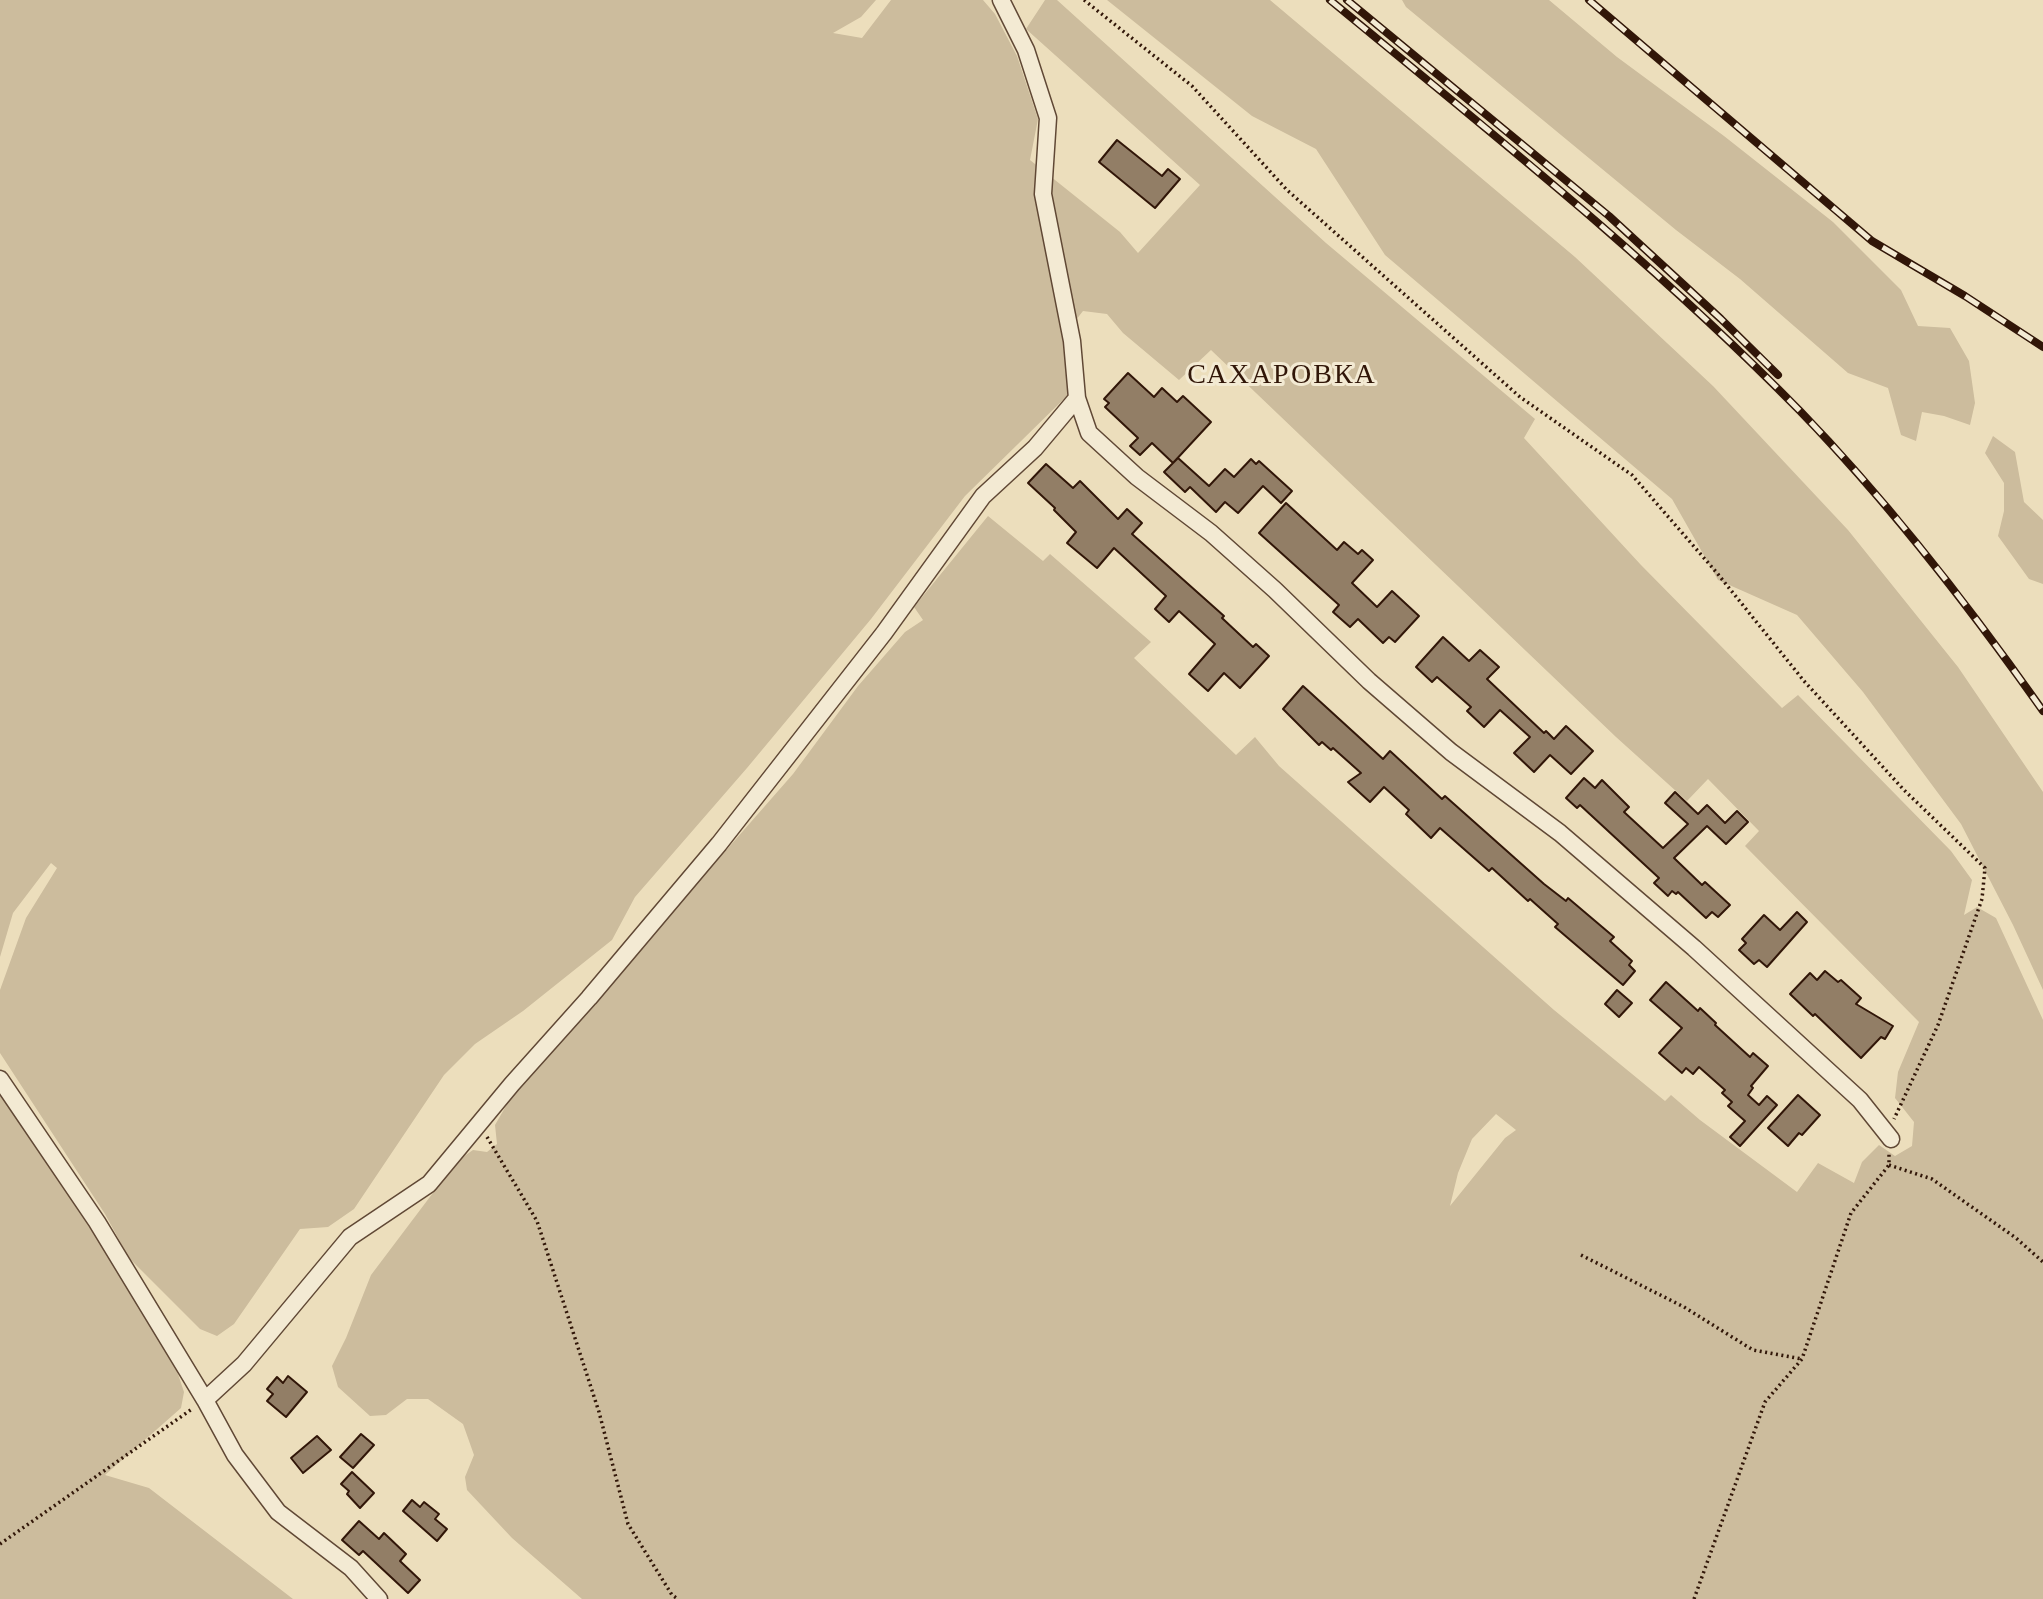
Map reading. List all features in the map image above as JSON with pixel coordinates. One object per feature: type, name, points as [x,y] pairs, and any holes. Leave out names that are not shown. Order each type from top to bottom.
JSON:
[{"type":"street","points":[[1001,0],[1027,50],[1048,118],[1043,194],[1072,341],[1077,398],[1089,433],[1137,477],[1210,533],[1275,590],[1369,681],[1451,751],[1560,833],[1694,948],[1860,1100],[1891,1139]]},
{"type":"street","points":[[205,1400],[244,1364],[350,1237],[429,1184],[719,844],[884,633],[983,496],[1035,448],[1077,398]]},
{"type":"street","points":[[0,1079],[97,1222],[205,1400],[235,1455],[278,1512],[351,1568],[379,1599]]},
{"type":"path","points":[[1084,0],[1192,86],[1286,190],[1520,397],[1632,475],[1717,573],[1804,681],[1904,790],[1985,868],[1982,899],[1938,1025],[1892,1123],[1889,1165],[1851,1213],[1802,1359],[1765,1402],[1694,1599]]},
{"type":"path","points":[[479,1123],[537,1221],[599,1412],[628,1524],[672,1595],[678,1599]]},
{"type":"path","points":[[1889,1165],[1932,1179],[2016,1238],[2043,1262]]},
{"type":"path","points":[[1581,1255],[1684,1307],[1754,1350],[1802,1359]]},
{"type":"path","points":[[0,1544],[205,1400]]},
{"type":"shaded area","points":[[0,0],[876,0],[861,17],[833,33],[862,38],[891,0],[983,0],[995,14],[1017,56],[1038,119],[1030,160],[1120,232],[1138,253],[1200,185],[1026,29],[1045,0],[1057,0],[1326,243],[1535,419],[1524,438],[1641,565],[1782,708],[1798,695],[1951,851],[1972,880],[1964,915],[1977,907],[1996,918],[2043,1020],[2043,1599],[582,1599],[512,1538],[467,1490],[465,1477],[474,1455],[463,1424],[428,1399],[407,1399],[386,1415],[370,1416],[338,1387],[332,1366],[371,1275],[457,1161],[473,1150],[487,1152],[497,1144],[495,1125],[514,1092],[793,774],[858,686],[905,632],[923,620],[914,607],[988,516],[1043,561],[1050,554],[1151,642],[1134,658],[1236,755],[1255,737],[1279,766],[1554,1010],[1665,1101],[1671,1095],[1700,1120],[1797,1192],[1818,1163],[1854,1183],[1862,1162],[1879,1145],[1895,1156],[1912,1146],[1914,1122],[1895,1098],[1898,1072],[1919,1022],[1745,846],[1759,831],[1708,779],[1687,801],[1616,737],[1211,350],[1179,380],[1123,333],[1107,314],[1083,311],[1064,335],[1071,392],[965,496],[871,619],[635,897],[612,940],[523,1011],[475,1044],[444,1075],[354,1209],[328,1227],[300,1229],[234,1324],[217,1336],[200,1329],[129,1258],[105,1214],[0,1053],[0,990],[26,918],[57,868],[51,863],[13,913],[0,957]],"holes":[[[1496,1114],[1516,1130],[1505,1138],[1450,1206],[1458,1173],[1472,1139]]]},
{"type":"shaded area","points":[[1107,0],[1270,0],[1575,257],[1713,386],[1848,530],[1958,667],[2043,792],[2043,990],[1961,824],[1863,692],[1797,615],[1718,580],[1672,499],[1385,255],[1316,149],[1252,116]]},
{"type":"shaded area","points":[[1402,0],[1549,0],[1617,57],[1724,136],[1833,222],[1901,290],[1918,326],[1950,328],[1969,361],[1975,403],[1970,425],[1922,412],[1916,441],[1901,435],[1888,388],[1848,373],[1740,279],[1676,230],[1406,7]]},
{"type":"shaded area","points":[[1993,436],[2015,452],[2024,502],[2043,520],[2043,584],[2029,579],[1998,536],[2004,511],[2004,483],[1985,453]]},
{"type":"shaded area","points":[[0,1093],[114,1259],[177,1371],[184,1392],[181,1408],[105,1475],[149,1488],[293,1599],[0,1599]]},
{"type":"building","points":[[1117,140],[1162,176],[1168,169],[1180,179],[1155,208],[1099,162]]},
{"type":"building","points":[[1128,373],[1154,397],[1162,388],[1177,402],[1183,396],[1211,422],[1173,463],[1152,443],[1140,455],[1130,446],[1138,438],[1105,407],[1109,403],[1104,399]]},
{"type":"building","points":[[1178,458],[1209,486],[1225,469],[1234,477],[1251,459],[1256,464],[1259,461],[1292,491],[1281,503],[1263,486],[1238,513],[1225,502],[1216,512],[1190,487],[1185,492],[1164,472]]},
{"type":"building","points":[[1046,464],[1073,488],[1080,481],[1118,519],[1127,509],[1142,523],[1132,534],[1224,616],[1222,618],[1253,647],[1256,644],[1269,656],[1240,688],[1224,673],[1208,691],[1189,674],[1215,644],[1179,611],[1169,622],[1155,609],[1166,596],[1114,548],[1097,568],[1067,543],[1076,532],[1028,483]]},
{"type":"building","points":[[1286,503],[1337,550],[1344,542],[1358,554],[1362,550],[1373,560],[1352,583],[1377,607],[1392,591],[1419,616],[1395,642],[1389,637],[1383,643],[1358,619],[1350,627],[1333,612],[1339,605],[1259,533]]},
{"type":"building","points":[[1443,637],[1469,661],[1480,650],[1499,667],[1487,679],[1544,733],[1546,731],[1554,739],[1566,726],[1593,751],[1571,774],[1550,755],[1534,772],[1514,753],[1530,737],[1500,710],[1484,727],[1467,711],[1471,707],[1437,677],[1432,682],[1416,667]]},
{"type":"building","points":[[1303,686],[1383,759],[1390,751],[1442,799],[1445,796],[1544,884],[1566,901],[1568,898],[1614,937],[1610,941],[1632,961],[1629,965],[1635,971],[1623,985],[1555,927],[1558,924],[1530,899],[1528,901],[1492,868],[1489,871],[1440,828],[1431,838],[1406,814],[1409,810],[1384,787],[1370,802],[1348,782],[1361,773],[1333,748],[1331,750],[1322,742],[1319,745],[1283,709]]},
{"type":"building","points":[[1584,778],[1595,788],[1602,780],[1629,807],[1624,812],[1663,848],[1688,824],[1665,803],[1675,792],[1698,814],[1707,805],[1725,823],[1737,811],[1748,822],[1726,844],[1707,826],[1674,858],[1702,885],[1705,882],[1730,905],[1718,917],[1712,912],[1706,918],[1678,892],[1676,894],[1672,891],[1668,896],[1654,883],[1659,878],[1580,805],[1577,808],[1566,798]]},
{"type":"building","points":[[1797,912],[1807,922],[1767,967],[1759,960],[1754,964],[1739,950],[1746,943],[1742,939],[1764,915],[1780,930]]},
{"type":"building","points":[[1825,971],[1838,982],[1841,980],[1861,998],[1856,1004],[1893,1026],[1885,1039],[1881,1037],[1861,1058],[1790,994],[1810,973],[1817,980]]},
{"type":"building","points":[[1666,982],[1698,1011],[1700,1008],[1750,1057],[1753,1053],[1768,1066],[1751,1086],[1753,1088],[1748,1095],[1759,1105],[1767,1096],[1777,1105],[1740,1146],[1730,1137],[1745,1121],[1728,1106],[1732,1102],[1722,1093],[1725,1090],[1699,1067],[1693,1074],[1686,1068],[1682,1073],[1659,1053],[1682,1028],[1650,1000]]},
{"type":"building","points":[[1617,990],[1632,1003],[1619,1017],[1605,1004]]},
{"type":"building","points":[[1798,1095],[1820,1115],[1788,1146],[1768,1128]]},
{"type":"building","points":[[288,1376],[307,1392],[286,1417],[267,1401],[273,1394],[267,1389],[277,1377],[283,1383]]},
{"type":"building","points":[[361,1434],[374,1445],[353,1468],[340,1457]]},
{"type":"building","points":[[317,1436],[331,1450],[303,1473],[291,1458]]},
{"type":"building","points":[[352,1472],[374,1493],[360,1508],[341,1484]]},
{"type":"building","points":[[412,1500],[420,1507],[424,1502],[439,1514],[435,1519],[447,1529],[437,1541],[403,1511]]},
{"type":"building","points":[[359,1521],[379,1539],[384,1533],[406,1554],[400,1561],[420,1580],[408,1593],[363,1551],[359,1555],[342,1540]]},
{"type":"railway","points":[[1330,0],[1629,250],[1800,411],[1865,482],[1927,556],[2043,711]]},
{"type":"railway","points":[[1347,0],[1609,216],[1778,375]]},
{"type":"railway","points":[[1589,0],[1872,241],[1965,296],[2043,347]]},
{"type":"district","name":"САХАРОВКА","points":[[1282,376]]}]
